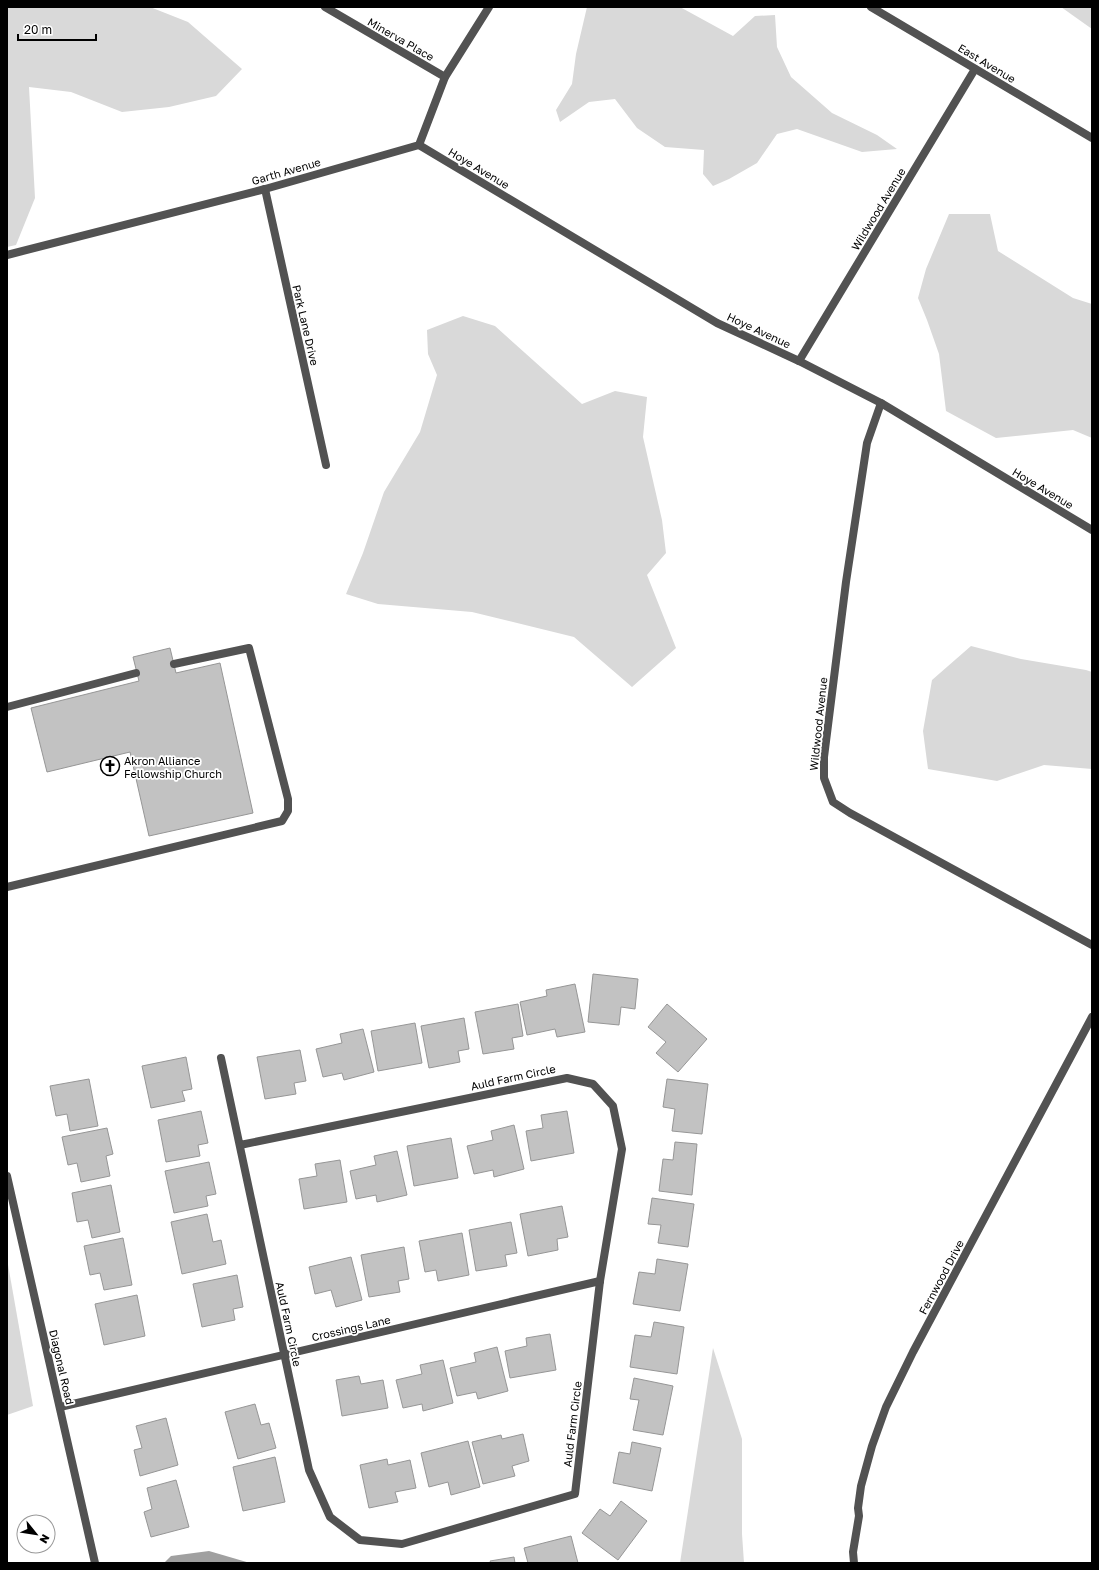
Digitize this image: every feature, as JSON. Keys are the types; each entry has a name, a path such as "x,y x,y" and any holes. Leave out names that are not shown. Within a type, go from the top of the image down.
{"street":[{"name":"Minerva Place","path":"325,7 445,77"},
{"path":"418,145 445,77 489,7"},
{"name":"East Avenue","path":"871,7 1092,138"},
{"name":"Wildwood Avenue","path":"799,361 975,68"},
{"name":"Hoye Avenue","path":"418,145 717,323 799,361 881,403 1092,530"},
{"name":"Garth Avenue","path":"7,254 265,189 418,145"},
{"name":"Park Lane Drive","path":"265,189 326,465"},
{"name":"Wildwood Avenue","path":"881,403 867,442 846,582 824,757 824,778 833,802 850,813 1092,945"},
{"path":"7,887 282,821 288,811 288,799 249,648 174,664"},
{"path":"7,707 136,673"},
{"name":"Fernwood Drive","path":"854,1563 853,1552 859,1516 858,1508 861,1486 872,1446 886,1406 1092,1017"},
{"name":"Auld Farm Circle","path":"221,1058 308,1470 330,1517 360,1540 402,1544 575,1494 600,1281 622,1149 613,1106 593,1084 567,1078 240,1145"},
{"name":"Diagonal Road","path":"7,1176 95,1563"},
{"name":"Crossings Lane","path":"60,1407 600,1281"}],"shaded area":[{"path":"7,7 150,7 188,22 242,69 216,96 169,107 122,112 71,92 29,87 35,198 16,245 7,247"},
{"path":"587,7 680,7 733,36 755,16 775,15 777,47 791,77 832,113 877,135 897,149 862,152 797,129 777,134 757,163 729,179 713,186 703,174 704,150 665,147 637,128 615,99 589,102 560,122 556,110 572,84 576,54"},
{"path":"1061,7 1092,7 1092,29"},
{"path":"949,214 990,214 998,251 1073,298 1092,304 1092,438 1073,430 996,438 946,411 939,354 918,298 926,269"},
{"path":"463,316 495,326 582,404 615,391 647,397 643,437 662,520 666,553 647,575 676,648 632,687 574,637 472,612 378,604 346,594 363,553 384,492 420,432 437,375 428,354 427,330"},
{"path":"971,646 1021,659 1092,672 1092,769 1044,765 997,781 928,769 923,731 932,680"},
{"path":"7,1259 33,1406 7,1415"},
{"path":"713,1348 742,1439 742,1534 744,1563 680,1563"},
{"path":"209,1551 250,1563 164,1563 171,1556"}],"building":[{"path":"170,648 176,673 220,663 253,813 149,836 130,752 47,772 31,708 139,681 133,657"},
{"path":"593,974 638,979 635,1009 621,1007 619,1025 588,1022"},
{"path":"575,984 585,1032 557,1037 555,1029 527,1035 520,1002 547,996 546,990"},
{"path":"518,1004 523,1036 512,1038 514,1049 483,1054 475,1012"},
{"path":"667,1004 707,1039 678,1072 656,1053 666,1042 648,1027"},
{"path":"464,1018 469,1049 458,1051 460,1062 429,1068 421,1026"},
{"path":"415,1023 422,1063 378,1071 371,1031"},
{"path":"363,1029 374,1072 344,1080 342,1073 323,1077 316,1049 342,1043 340,1034"},
{"path":"300,1050 306,1081 294,1083 296,1094 265,1099 257,1057"},
{"path":"186,1057 192,1089 182,1091 185,1101 151,1108 142,1066"},
{"path":"89,1079 98,1126 70,1131 67,1114 56,1116 50,1086"},
{"path":"667,1079 708,1084 702,1134 672,1131 675,1109 663,1107"},
{"path":"201,1111 208,1143 198,1145 200,1156 166,1162 158,1120"},
{"path":"567,1111 574,1153 531,1161 526,1131 543,1128 541,1115"},
{"path":"514,1125 524,1169 494,1177 493,1170 474,1174 467,1146 493,1140 491,1131"},
{"path":"107,1128 113,1154 106,1156 110,1176 81,1182 77,1163 68,1165 62,1137"},
{"path":"451,1138 458,1178 414,1186 407,1146"},
{"path":"675,1142 697,1144 692,1195 659,1191 663,1159 673,1160"},
{"path":"397,1151 407,1195 377,1202 376,1195 356,1199 350,1171 376,1165 374,1156"},
{"path":"340,1160 347,1202 304,1209 299,1179 317,1176 315,1164"},
{"path":"209,1162 216,1194 206,1196 208,1206 174,1213 165,1171"},
{"path":"111,1185 120,1232 92,1238 88,1220 77,1222 72,1193"},
{"path":"652,1198 694,1204 688,1247 658,1243 661,1225 648,1224"},
{"path":"562,1206 568,1237 557,1239 558,1250 528,1256 520,1214"},
{"path":"207,1214 213,1242 221,1240 226,1264 182,1274 171,1222"},
{"path":"511,1222 517,1253 505,1255 507,1266 476,1271 469,1230"},
{"path":"462,1233 469,1275 438,1281 436,1270 425,1272 419,1241"},
{"path":"123,1238 132,1285 104,1290 100,1273 90,1275 84,1246"},
{"path":"404,1247 409,1279 398,1281 400,1292 369,1297 361,1255"},
{"path":"351,1257 362,1300 336,1307 331,1290 315,1294 309,1267"},
{"path":"657,1259 688,1264 680,1311 633,1304 639,1272 655,1274"},
{"path":"237,1275 243,1307 233,1309 235,1320 202,1327 193,1284"},
{"path":"137,1295 145,1336 104,1345 95,1304"},
{"path":"654,1322 684,1327 677,1374 630,1367 635,1335 651,1337"},
{"path":"550,1334 556,1370 510,1378 505,1351 527,1346 526,1338"},
{"path":"497,1347 508,1391 478,1399 476,1392 457,1396 450,1368 476,1362 474,1353"},
{"path":"443,1360 453,1403 423,1411 422,1404 403,1408 396,1380 422,1374 420,1365"},
{"path":"359,1376 361,1384 383,1380 388,1408 342,1416 336,1380"},
{"path":"634,1378 673,1386 663,1435 633,1430 639,1400 630,1399"},
{"path":"255,1404 261,1425 269,1423 276,1448 238,1459 225,1412"},
{"path":"166,1418 178,1465 140,1476 134,1450 142,1448 136,1426"},
{"path":"523,1434 529,1461 512,1466 515,1476 483,1484 472,1442 501,1435 502,1439"},
{"path":"468,1441 480,1487 451,1495 448,1482 429,1487 421,1453"},
{"path":"632,1442 661,1448 652,1491 613,1483 619,1452 630,1454"},
{"path":"275,1457 285,1502 243,1511 233,1467"},
{"path":"387,1459 388,1465 410,1460 416,1488 395,1492 398,1502 369,1508 360,1465"},
{"path":"176,1480 189,1527 151,1537 144,1512 152,1509 147,1488"},
{"path":"621,1501 647,1521 618,1560 582,1533 600,1509 610,1516"},
{"path":"571,1536 578,1563 528,1563 524,1548"},
{"path":"514,1557 515,1563 491,1563 490,1561"}],"place":[{"name":"Akron Alliance Fellowship Church","path":"110,766"}]}
